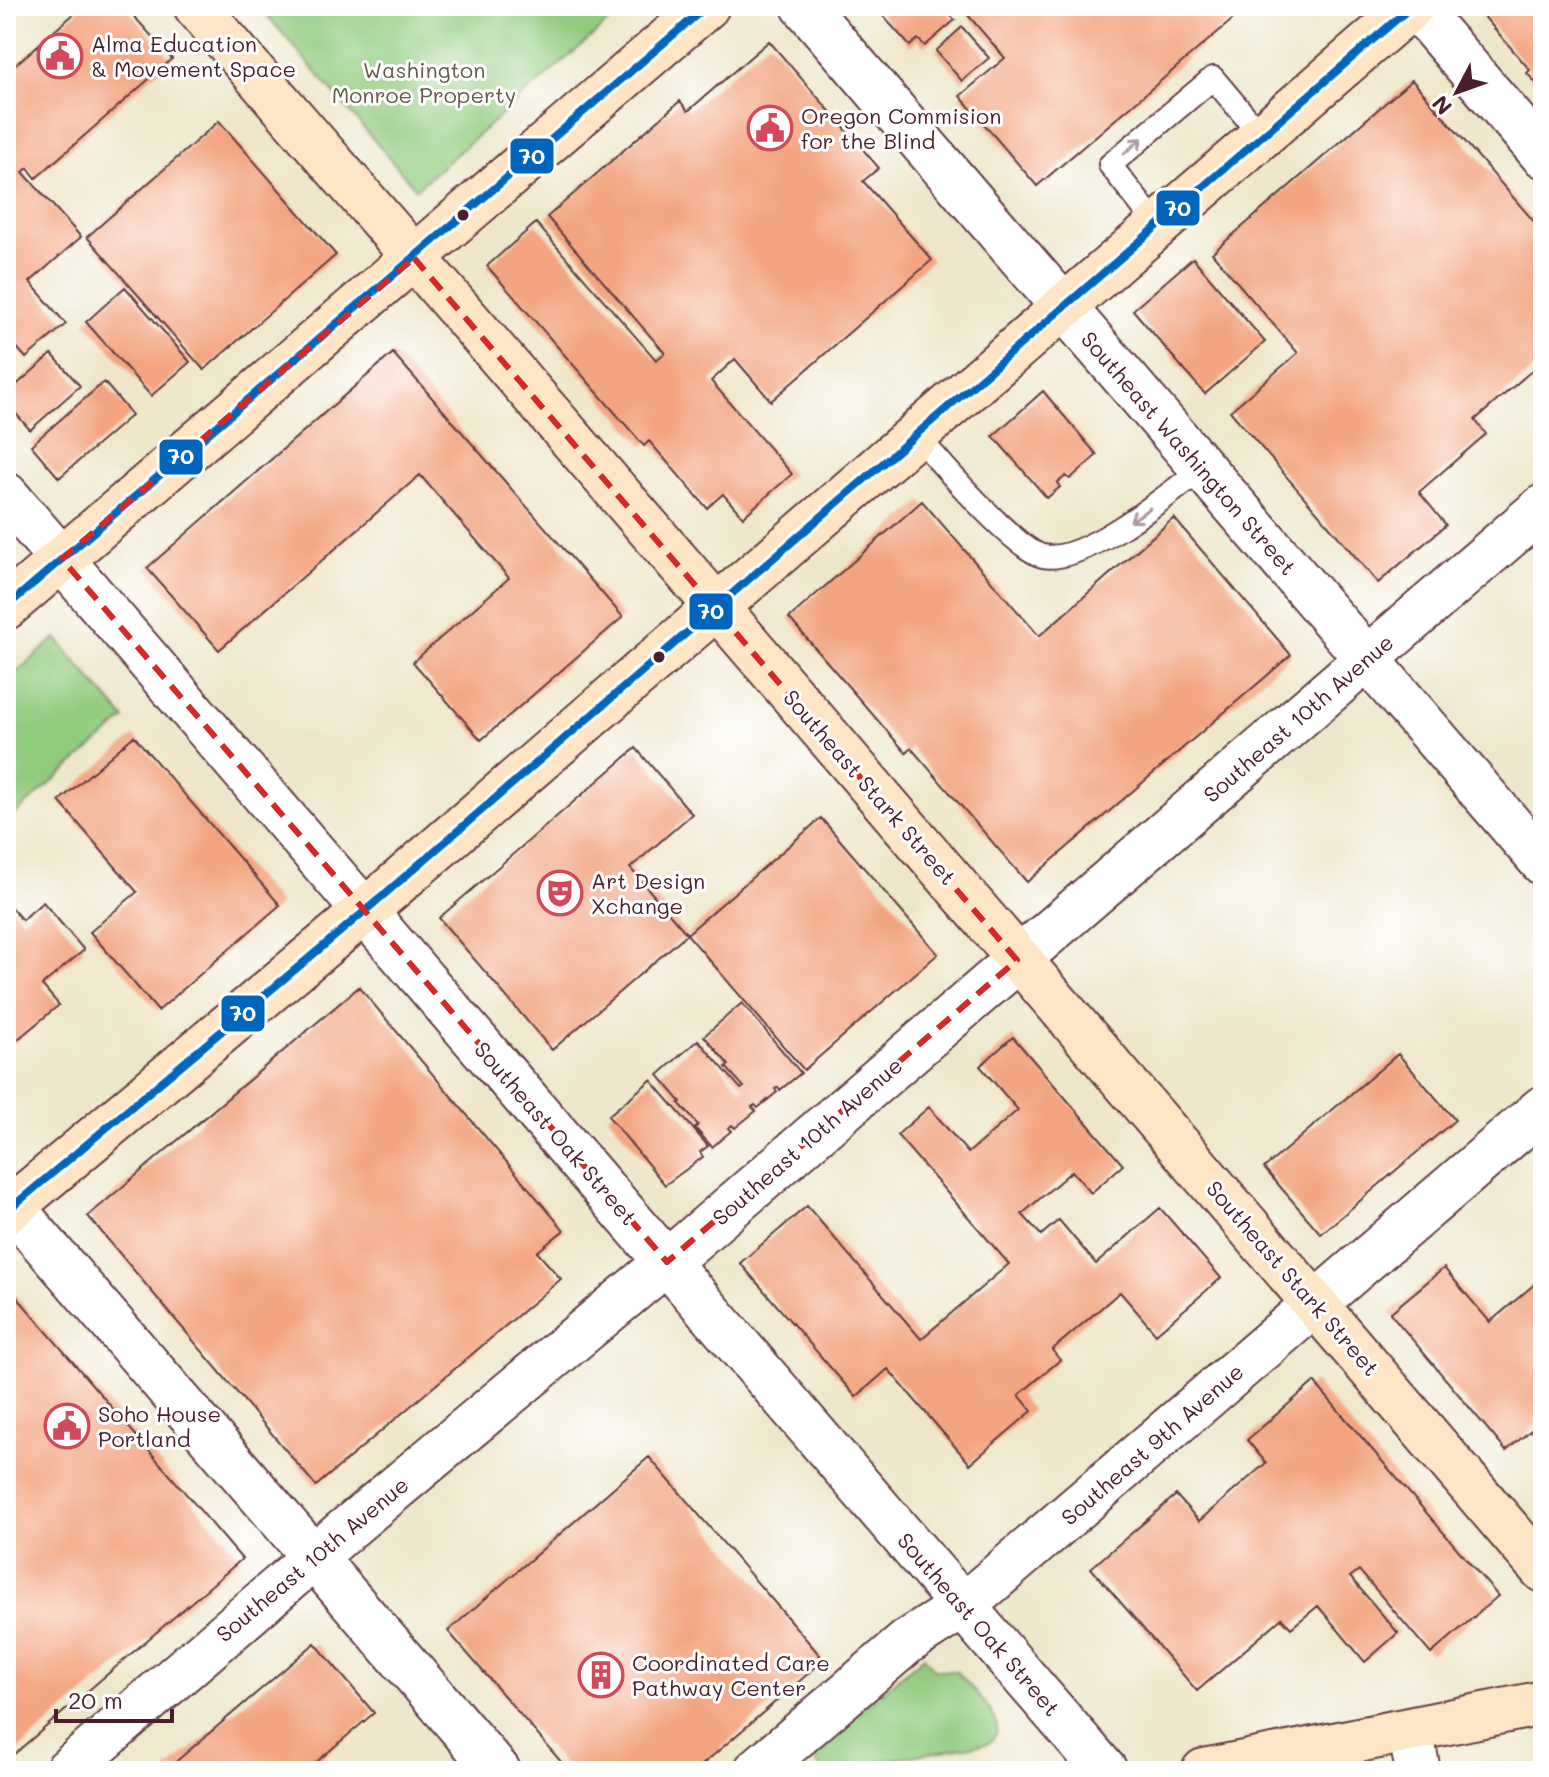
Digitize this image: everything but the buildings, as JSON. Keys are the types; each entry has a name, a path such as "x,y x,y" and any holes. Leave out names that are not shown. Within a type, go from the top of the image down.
{"main road":[{"name":"Southeast Stark Street","path":"196,6 716,606 1543,1570"},
{"path":"6,607 707,6"},
{"path":"8,1206 365,911 1063,305 1413,6"},
{"path":"1204,1771 1414,1750 1543,1703"}],"street":[{"name":"Southeast Washington Street","path":"804,6 1543,863"},
{"path":"1413,6 1543,155"},
{"name":"Southeast Oak Street","path":"6,495 1105,1771"},
{"name":"Southeast 10th Avenue","path":"67,1771 314,1557 667,1262 1543,507"},
{"name":"Southeast 9th Avenue","path":"756,1771 907,1642 963,1606 1543,1108"},
{"path":"8,1206 498,1771"}],"lane":[{"path":"1157,225 1110,165 1213,78 1261,135"},
{"path":"915,433 1016,540 1044,557 1058,556 1102,540 1203,468"}],"highlighted area":[{"path":"414,258 1017,960 667,1262 62,559"}],"green space":[{"name":"Washington Monroe Property","path":"259,6 627,6 416,189"},
{"path":"56,638 125,719 13,816 6,808 6,681"},
{"path":"924,1656 934,1669 957,1672 992,1713 997,1731 989,1743 823,1771 816,1762 815,1751"}],"transit line":[{"name":"70","path":"6,607 707,6"},
{"name":"70","path":"6,1212 365,911 1412,6"}],"place":[{"name":"Alma Education & Movement Space","path":"60,56"},
{"name":"Oregon Commision for the Blind","path":"770,128"},
{"name":"Art Design Xchange","path":"560,893"},
{"name":"Soho House Portland","path":"67,1426"},
{"name":"Coordinated Care Pathway Center","path":"601,1675"}]}
